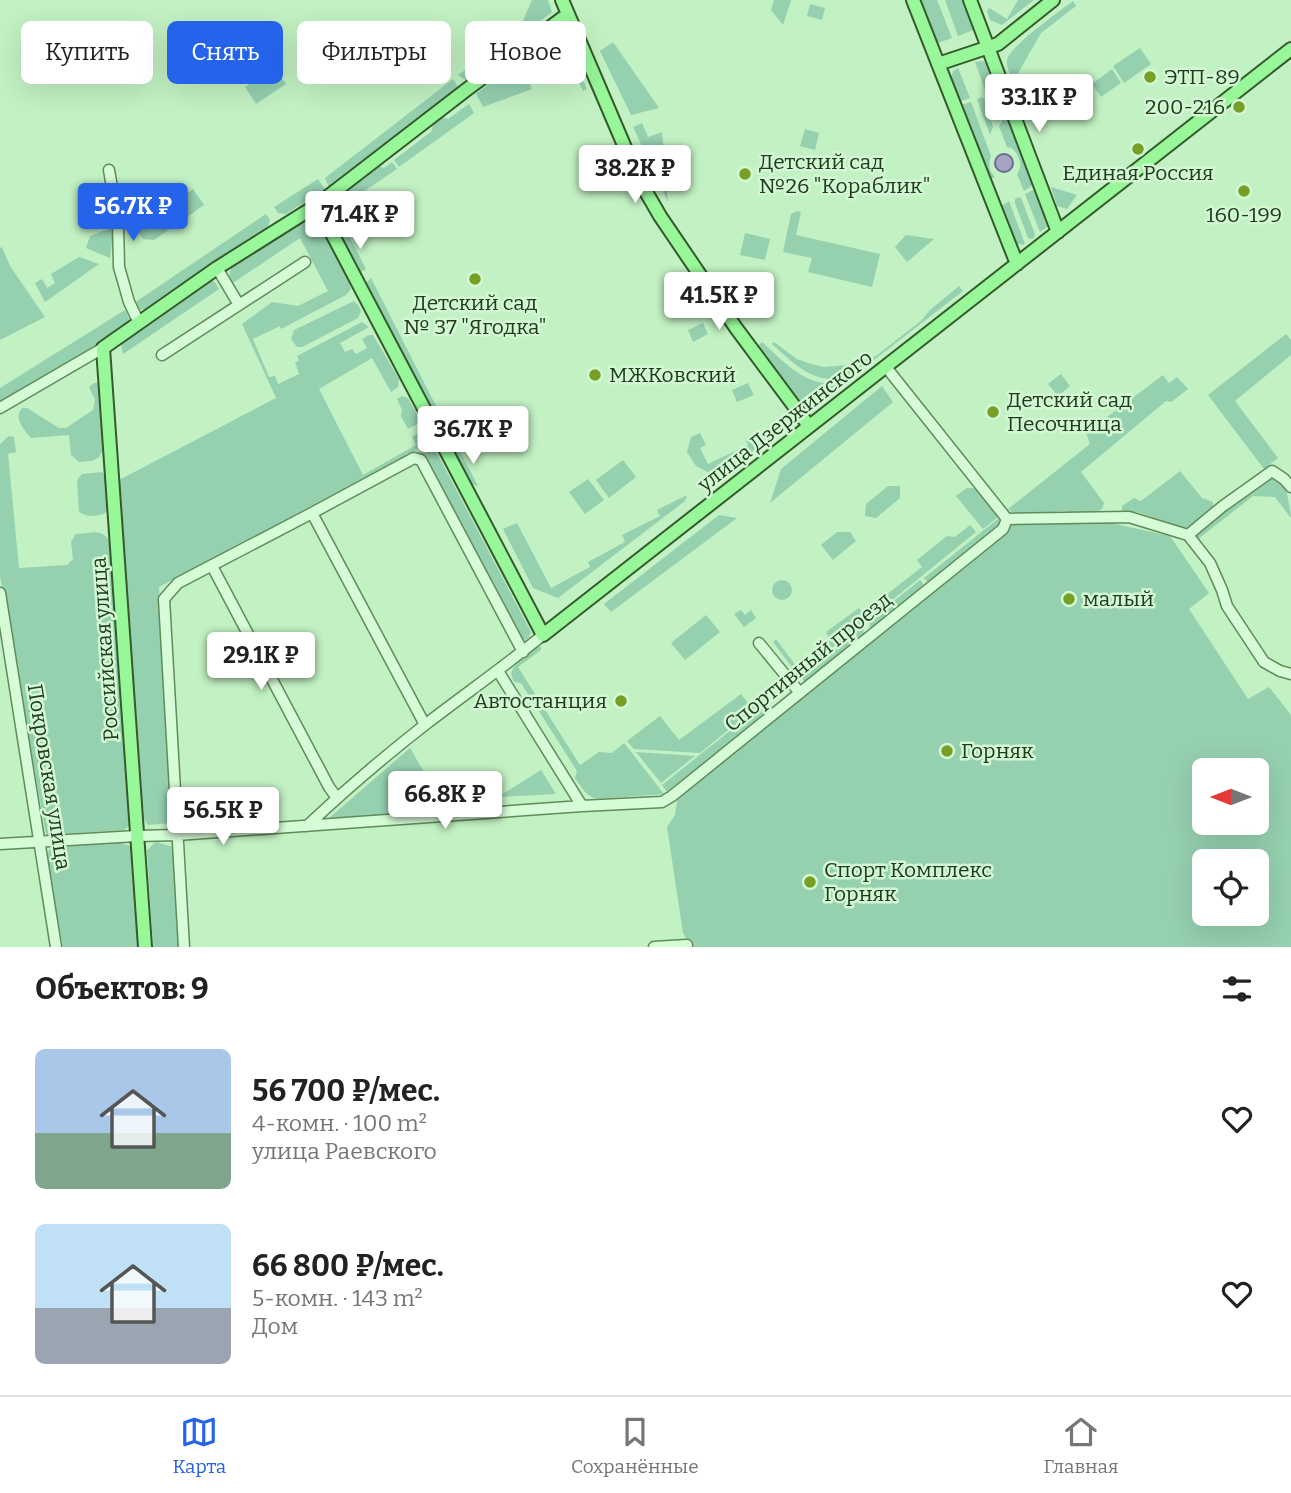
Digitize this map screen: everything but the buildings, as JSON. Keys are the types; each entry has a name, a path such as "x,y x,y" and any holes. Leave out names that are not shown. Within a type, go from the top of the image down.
{"main road":[{"path":"562,0 638,178 660,216 741,334 809,426"},
{"path":"914,0 1017,264"},
{"path":"970,0 1058,232"},
{"path":"938,64 998,44 1053,0"},
{"path":"103,348 217,268 317,205 568,14"},
{"name":"улица Дзержинского","path":"542,635 1291,48"},
{"path":"317,205 542,635"},
{"name":"Российская улица","path":"103,348 145,947"}],"street":[{"path":"109,170 118,222 119,267 129,302 139,323"},
{"path":"162,355 305,262"},
{"path":"217,268 239,305"},
{"path":"0,408 103,348"},
{"path":"886,367 1007,519 1129,517 1188,535 1210,564 1227,606 1264,662 1291,674"},
{"path":"184,947 164,598 178,583 414,458 421,460 523,652"},
{"path":"1188,535 1272,471 1291,487"},
{"path":"312,513 425,724"},
{"name":"Спортивный проезд","path":"0,844 177,835 662,802 1003,529 1007,519"},
{"path":"212,566 329,787 337,797"},
{"name":"Покровская улица","path":"0,593 55,947"},
{"name":"улица Дзержинского","path":"306,826 425,724 542,635"},
{"path":"759,643 800,693"},
{"path":"498,671 582,806"},
{"path":"654,947 687,945"}],"green space":[{"path":"532,0 548,0 552,12 540,21 523,21"},
{"path":"774,0 791,0 783,25 771,10"},
{"path":"918,0 937,0 952,38 935,44"},
{"path":"945,0 965,0 976,29 958,36"},
{"path":"1018,0 1034,0 1002,25 990,20 987,11 989,8 1007,19"},
{"path":"1073,1 1076,6 1041,33 1013,82 1007,66 1009,55 1035,30"},
{"path":"810,4 825,8 822,20 807,16"},
{"path":"613,42 659,108 631,115 600,51"},
{"path":"1140,48 1151,64 1124,83 1113,66"},
{"path":"983,61 991,69 998,88 986,93 975,62"},
{"path":"958,68 970,98 959,102 951,78 953,71"},
{"path":"1112,69 1121,83 1101,97 1092,84"},
{"path":"465,70 465,80 458,75"},
{"path":"453,79 457,85 457,90 329,187 325,178 447,84 451,84"},
{"path":"283,80 286,84 256,104 245,87 250,84 283,84"},
{"path":"489,84 530,84 532,89 483,107 476,94"},
{"path":"983,97 993,127 990,135 977,99"},
{"path":"971,102 991,156 990,167 995,177 989,180 961,105"},
{"path":"469,104 474,113 399,167 394,160 432,131 433,125 442,117 448,119"},
{"path":"1007,113 1033,185 1024,191 1017,174 1020,160 1012,148 1007,147 999,126"},
{"path":"642,123 648,137 662,132 668,202 633,127"},
{"path":"805,129 819,133 815,150 800,146"},
{"path":"392,162 397,169 339,208 334,201 378,166 384,168"},
{"path":"318,179 325,189 286,214 278,213 274,207"},
{"path":"1051,187 1077,195 1067,209 1057,206"},
{"path":"193,189 204,205 184,219 180,215 170,221 173,227 154,240 143,239 136,228 162,210 166,214 180,204 178,199"},
{"path":"1035,189 1048,224 1040,232 1025,194"},
{"path":"1019,197 1035,234 1031,239 1028,238 1015,203 1015,199"},
{"path":"1009,201 1025,244 1023,245 1014,240 1001,206"},
{"path":"801,212 796,235 880,254 872,287 808,272 812,258 783,252 791,214"},
{"path":"337,213 366,269 359,273 330,217"},
{"path":"266,214 270,220 268,227 147,309 139,309 134,303"},
{"path":"306,217 317,222 351,289 346,295 281,329 280,326 253,339 269,377 275,376 278,384 299,374 295,362 299,361 297,356 362,322 369,327 340,343 345,352 352,349 356,354 367,348 362,339 373,335 399,379 398,387 391,392 372,358 319,389 363,475 416,445 412,437 420,432 427,434 531,632 522,642 418,449 159,587 172,823 148,825 144,819 119,480 276,398 242,324 272,302 298,306 328,291 300,238 233,283 230,273 232,267"},
{"path":"114,227 110,258 86,248 90,236"},
{"path":"745,233 770,239 765,260 740,255"},
{"path":"906,235 934,239 907,262 895,247"},
{"path":"2,247 10,266 45,317 0,340 0,248"},
{"path":"79,257 99,264 45,302 35,283 42,279 47,288 55,283 51,274"},
{"path":"371,278 436,406 428,403 367,286"},
{"path":"210,280 215,282 219,289 123,354 121,344"},
{"path":"959,286 963,291 852,377 833,379 813,375 772,344 774,342 797,359 811,364 824,367 848,365 876,356 922,320"},
{"path":"354,301 361,311 358,318 302,347 297,347 291,339 294,330"},
{"path":"125,310 129,318 126,325 8,401 0,400 0,388"},
{"path":"703,323 708,334 693,342 688,330"},
{"path":"1286,334 1291,340 1291,355 1235,401 1278,458 1264,469 1208,395"},
{"path":"762,342 806,378 824,383 847,383 808,411 758,346"},
{"path":"1061,374 1070,386 1058,396 1048,384"},
{"path":"1163,375 1169,383 1177,377 1188,389 1171,402 1166,401 1081,472 1104,503 1102,509 1094,514 1061,511 1017,516 1008,509 1090,444 1086,433"},
{"path":"94,383 100,386 105,448 98,458 79,462 71,455 69,435 31,438 23,428 19,420 22,408 27,408 59,428 66,428 93,410 95,400 89,387"},
{"path":"748,383 754,395 737,402 732,390"},
{"path":"882,386 893,402 770,503 781,469"},
{"path":"402,396 408,398 420,420 408,429 397,399"},
{"path":"777,427 778,434 717,477 696,466 687,452 691,437 700,433 706,445 700,448 708,464 748,445 746,441"},
{"path":"9,436 14,437 16,452 8,454 19,568 67,565 73,559 71,542 76,534 102,534 112,546 131,824 124,830 46,835 0,576 0,444"},
{"path":"457,445 478,486 470,484 454,454 453,449"},
{"path":"623,460 636,477 609,498 596,480"},
{"path":"1180,471 1202,498 1213,502 1211,510 1192,525 1184,528 1137,512 1122,511 1122,506 1134,498 1141,501"},
{"path":"102,472 107,477 109,510 91,516 79,512 77,480 82,474"},
{"path":"1268,477 1275,478 1287,490 1291,518 1275,497 1253,496 1197,540 1193,535"},
{"path":"588,479 604,500 585,514 569,492"},
{"path":"888,486 900,486 900,498 876,518 865,516 866,504"},
{"path":"967,488 975,488 998,517 983,529 956,496"},
{"path":"687,495 685,501 558,598 533,588 503,529 517,523 551,588 590,567 588,562 625,542 622,535 660,516 657,510"},
{"path":"719,515 737,518 611,612 604,604"},
{"path":"999,518 998,527 929,584 924,578"},
{"name":"Горняк","path":"1011,522 1106,522 1170,536 1209,593 1189,609 1248,699 1269,687 1291,715 1291,947 692,947 683,933 667,827 675,815 678,796 928,594 1009,532"},
{"path":"970,525 976,532 891,601 886,595 922,567 917,560 947,536 955,537"},
{"path":"837,532 850,532 856,541 833,560 821,545"},
{"path":"782,580 789,583 792,590 789,597 782,600 775,597 772,590 775,583"},
{"path":"920,580 925,586 870,631 869,621"},
{"path":"881,596 887,604 798,675 773,642 776,639 796,666 830,639 826,632 859,608 862,612"},
{"path":"741,610 745,615 751,610 756,618 744,627 734,614"},
{"path":"706,615 720,632 685,660 671,643"},
{"path":"863,626 864,635 805,683 801,676"},
{"path":"541,647 541,650 518,667 580,765 599,752 612,753 624,743 664,794 599,799 585,792 575,778 577,771 521,683 514,682 512,677 515,666"},
{"path":"741,694 751,707 762,698 764,701 700,753 634,749 627,741 660,716 679,740"},
{"path":"765,703 767,709 764,716 667,792 662,785"},
{"path":"410,748 435,791 432,814 328,819"},
{"path":"636,752 695,756 661,783"},
{"path":"541,770 556,794 498,797"},
{"path":"156,842 173,847 179,947 153,947 147,850"},
{"path":"121,843 130,846 135,855 140,947 63,947 46,860 49,850 56,846"}],"water":[{"path":"1004,154 1010,157 1013,163 1010,169 1004,172 998,169 995,163 998,157"}],"place":[{"name":"ЭТП-89","path":"1150,77"},
{"name":"200-216","path":"1239,107"},
{"name":"Единая Россия","path":"1138,149"},
{"name":"Детский сад №26 \"Кораблик\"","path":"745,174"},
{"name":"160-199","path":"1244,191"},
{"name":"Детский сад № 37 \"Ягодка\"","path":"475,279"},
{"name":"МЖКовский","path":"595,375"},
{"name":"Детский сад Песочница","path":"993,412"},
{"name":"малый","path":"1069,599"},
{"name":"Автостанция","path":"621,701"},
{"name":"Горняк","path":"947,751"},
{"name":"Спорт Комплекс Горняк","path":"810,882"}]}
